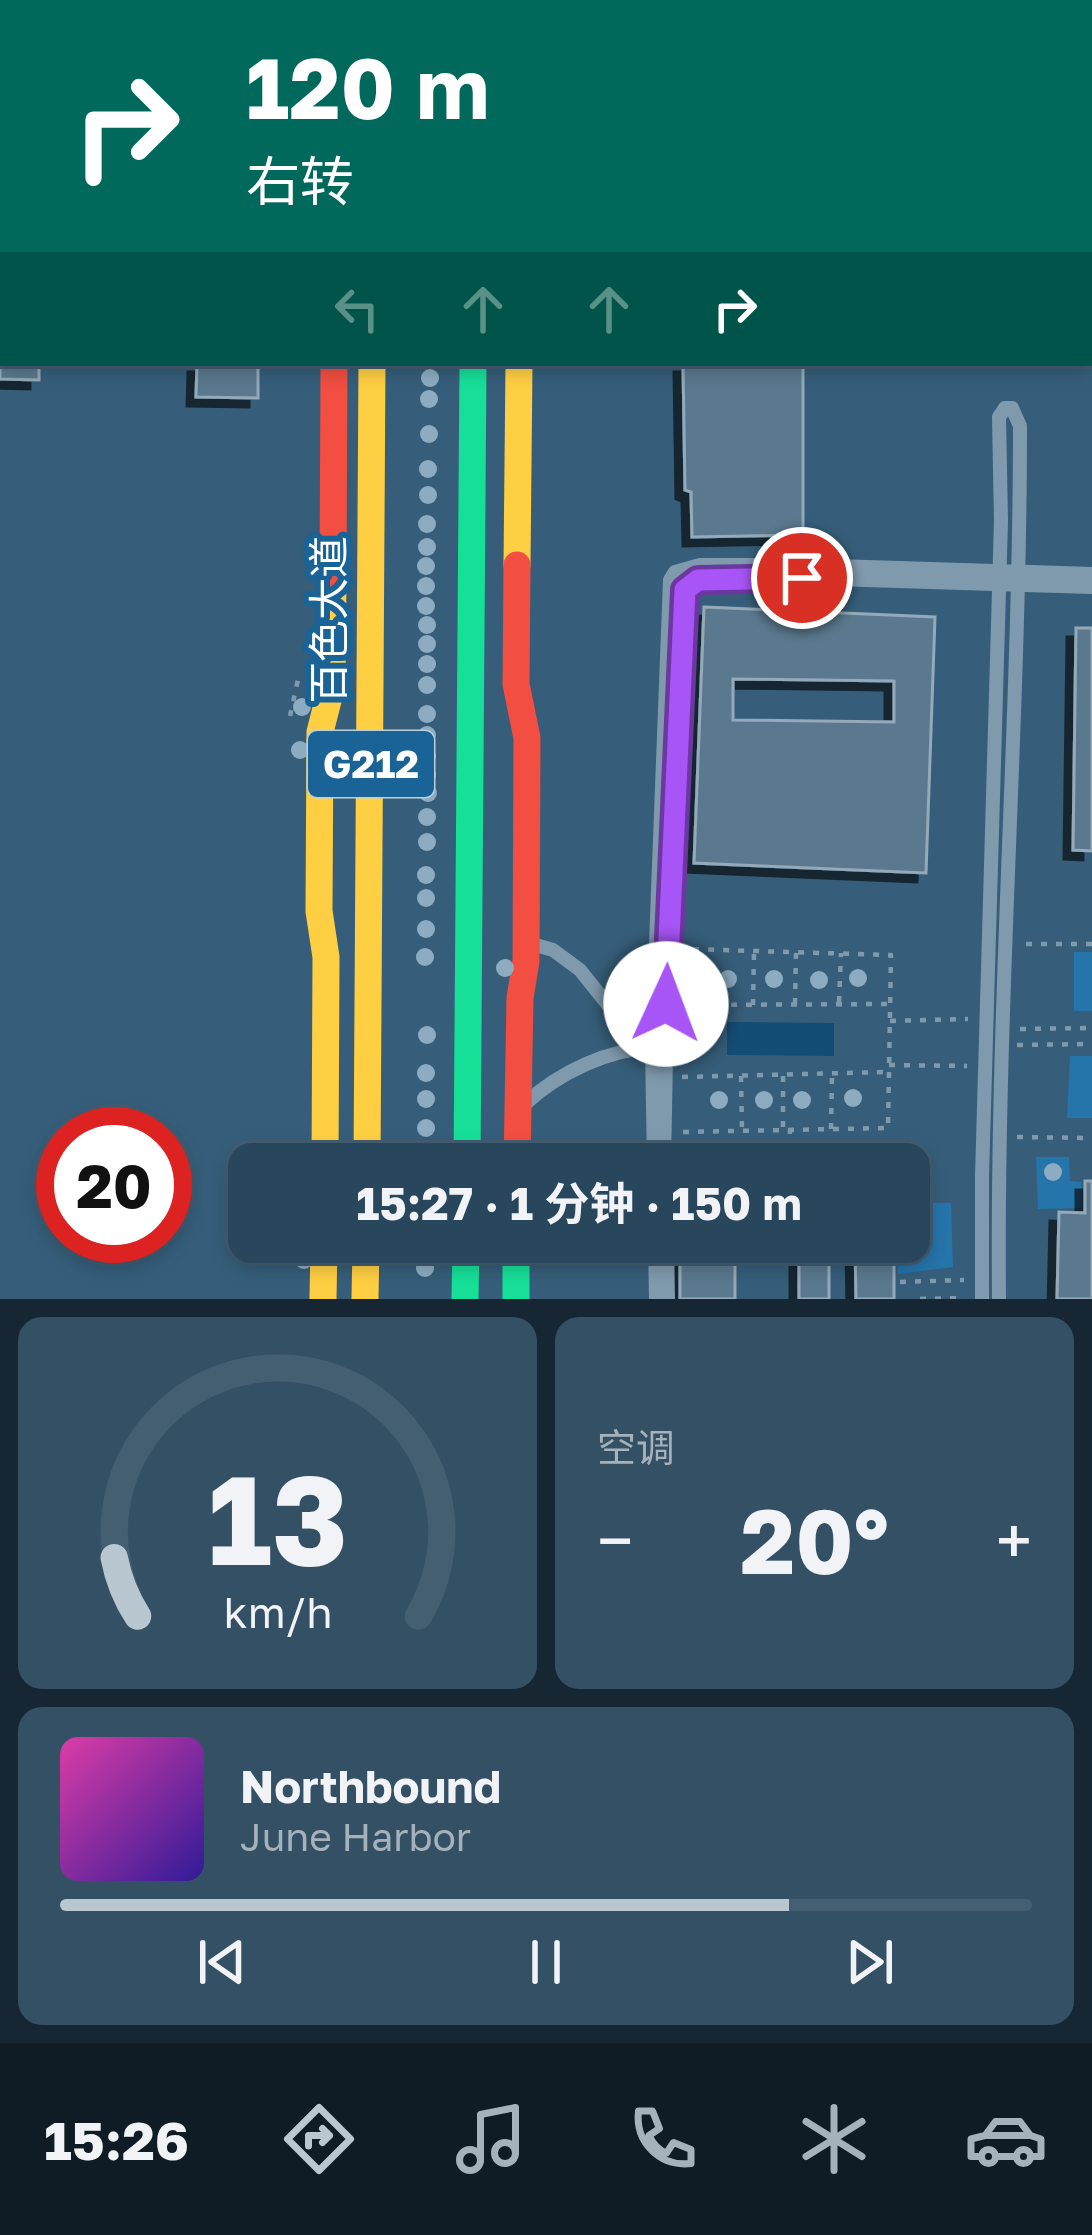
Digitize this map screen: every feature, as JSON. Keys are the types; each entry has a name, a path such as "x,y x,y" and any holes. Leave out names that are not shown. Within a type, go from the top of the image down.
{"main road":[{"path":"325,1143 320,732 332,685 334,366"},
{"name":"百色大道","path":"367,1143 372,366"},
{"name":"G212","path":"467,1143 472,366"},
{"path":"517,1143 526,942 527,738 516,684 519,366"},
{"path":"334,434 371,418"},
{"path":"486,1143 517,1112"},
{"path":"322,1299 323,1263"},
{"path":"365,1299 366,1263"},
{"path":"465,1299 466,1263"},
{"path":"516,1263 516,1299"}],"lane":[{"path":"982,1299 999,417 1005,408 1012,408 1020,426 1019,577 1000,1037 999,1299"},
{"path":"655,1143 670,580 675,572 686,567 741,565 998,569 1019,577 1092,587"},
{"path":"659,1024 666,1004 682,600 690,584 802,578 999,586 1019,577 1092,574"},
{"path":"526,942 553,950 580,970 626,1019 659,1024"},
{"path":"517,1112 539,1091 603,1056 628,1048 658,1047"},
{"path":"658,1047 665,1076 663,1143"},
{"path":"655,1263 656,1299"},
{"path":"667,1263 668,1299"}],"path":[{"path":"1005,943 1092,944"},
{"path":"663,1130 888,1128 891,955 668,947"},
{"path":"753,1005 754,951"},
{"path":"795,1004 796,952"},
{"path":"839,1004 841,953"},
{"path":"666,1004 890,1004"},
{"path":"890,1021 986,1018"},
{"path":"1000,1037 1092,1028"},
{"path":"1000,1037 1092,1044"},
{"path":"665,1076 985,1066"},
{"path":"831,1129 832,1073"},
{"path":"782,1075 787,1143"},
{"path":"741,1076 742,1130"},
{"path":"999,1137 1092,1138"},
{"path":"900,1282 982,1280"},
{"path":"920,1299 982,1299"}],"shaded area":[{"path":"1074,952 1092,952 1092,1011 1074,1011"},
{"path":"727,1022 834,1023 834,1056 727,1055"},
{"path":"1070,1056 1092,1056 1092,1118 1067,1118"},
{"path":"1036,1157 1069,1157 1070,1181 1081,1182 1082,1208 1038,1209"},
{"path":"930,1203 951,1203 953,1267 898,1274 898,1263 930,1263"}],"building":[{"path":"0,366 39,366 39,380 0,379"},
{"path":"197,366 258,366 258,398 196,397"},
{"path":"683,366 803,366 803,535 692,537 691,492 685,490"},
{"path":"704,607 935,617 926,873 694,863","holes":["733,679 894,681 894,722 733,720"]},
{"path":"1076,628 1092,628 1092,851 1073,850"},
{"path":"1085,1181 1092,1181 1092,1299 1057,1299 1059,1212 1085,1213"},
{"path":"680,1263 735,1263 735,1299 680,1299"},
{"path":"799,1263 829,1263 829,1299 799,1299"},
{"path":"855,1263 894,1263 894,1299 856,1299"}],"traffic: fast":[{"path":"467,1143 473,366"},
{"path":"465,1299 466,1263"},
{"path":"516,1263 516,1299"}],"traffic: slow":[{"path":"367,1143 372,366"},
{"path":"517,565 519,366"},
{"path":"325,1143 320,732 332,685 333,579"},
{"path":"323,1299 324,1263"},
{"path":"365,1299 366,1263"}],"traffic: jam":[{"path":"333,579 334,366"},
{"path":"517,565 516,684 527,738 526,961 520,998 517,1143"}],"route":[{"path":"666,1004 685,590 698,580 802,578"}]}
